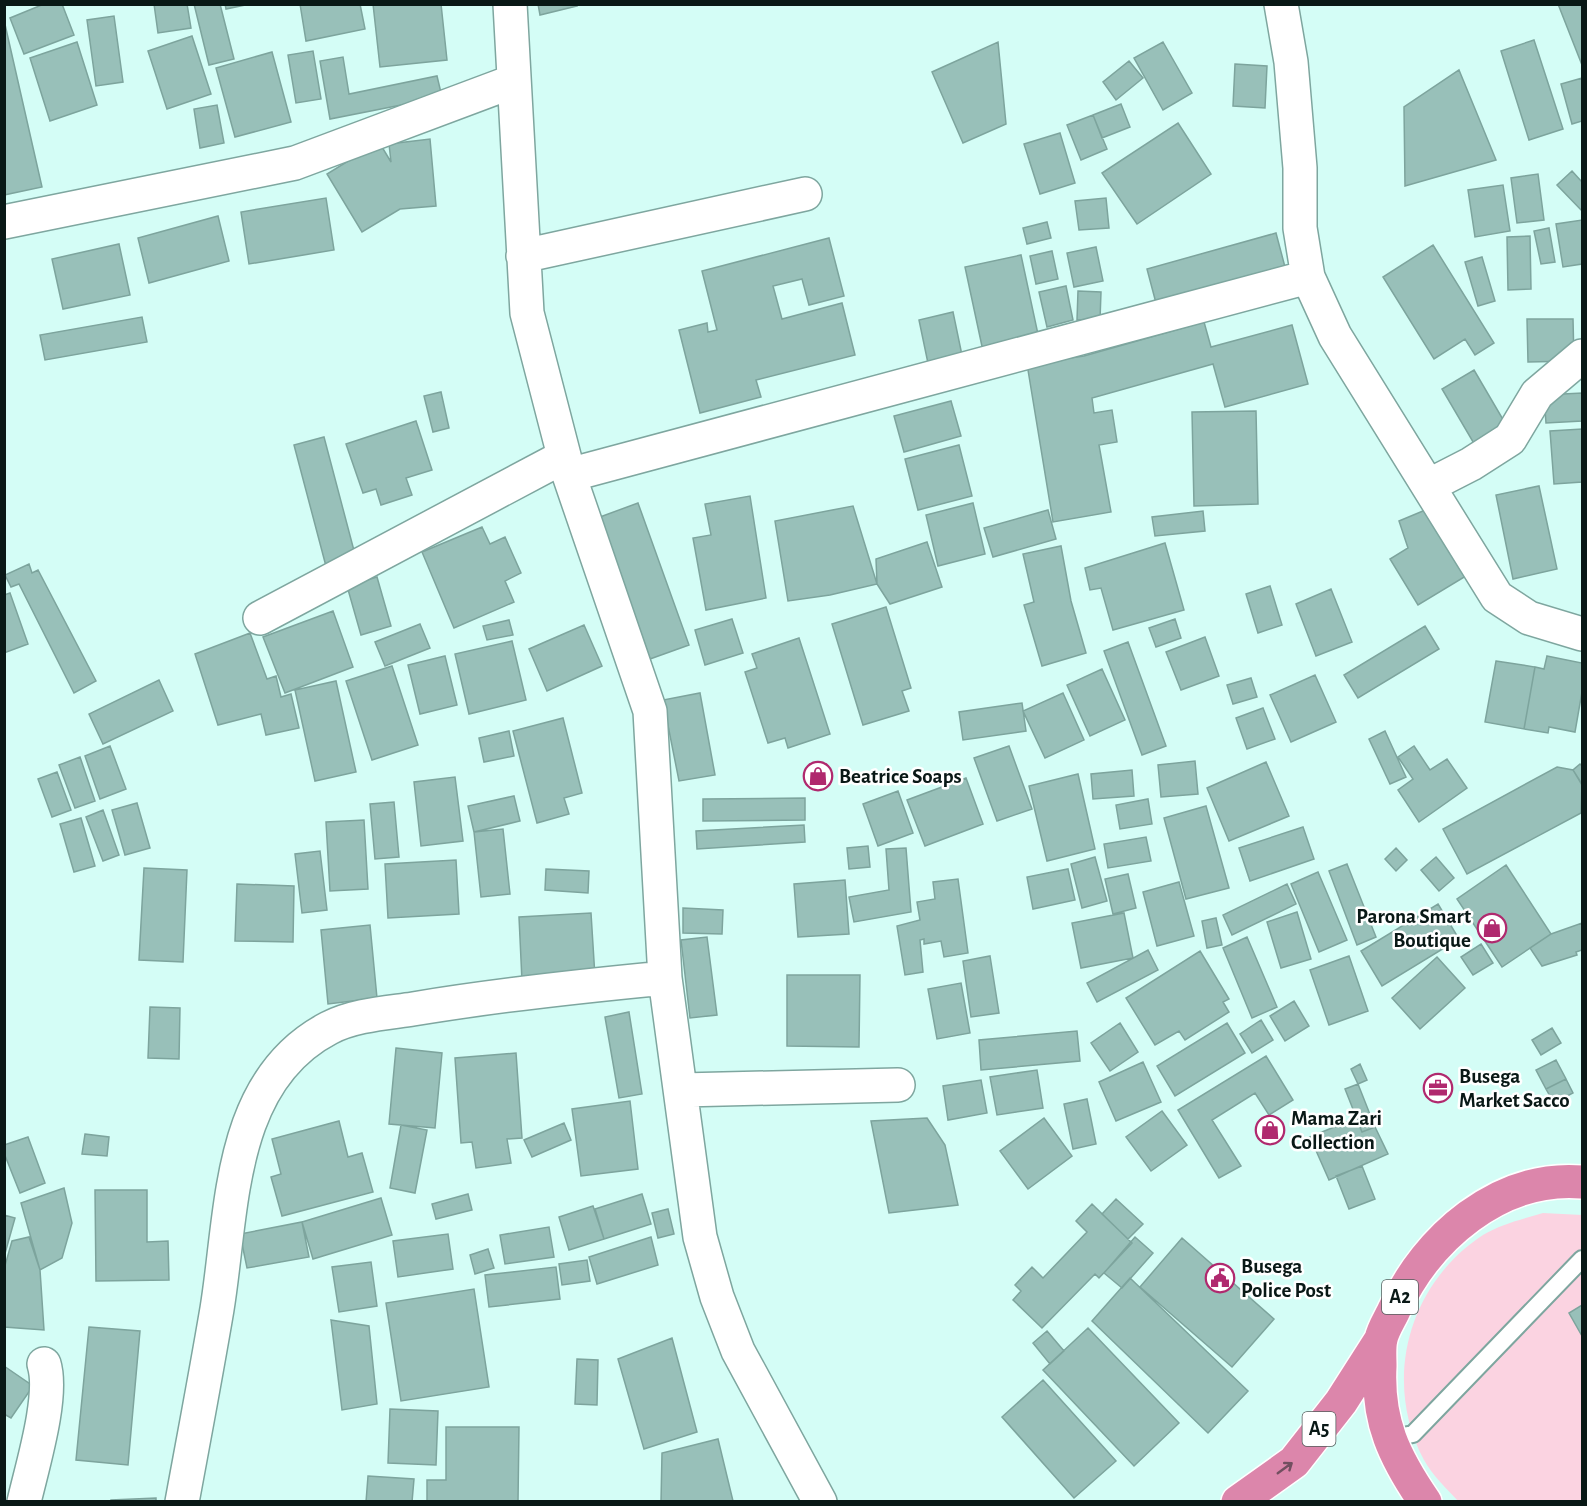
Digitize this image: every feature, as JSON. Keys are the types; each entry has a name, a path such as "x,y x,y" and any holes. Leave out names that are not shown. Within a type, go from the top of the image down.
{"highway":[{"name":"A2","path":"1425,1502 1388,1439 1379,1388 1381,1339 1407,1281 1428,1252 1475,1212 1503,1196 1536,1186 1582,1182"},
{"name":"A5","path":"1238,1502 1294,1462 1341,1402 1381,1339"}],"street":[{"path":"510,4 527,313 566,466 650,711 665,978 682,1090 693,1197 700,1237 717,1297 738,1351 820,1502"},
{"path":"1281,4 1291,62 1300,168 1300,228 1308,277 1335,336 1430,485 1497,597 1529,618 1582,634"},
{"path":"4,222 295,163 514,81"},
{"path":"523,256 805,194"},
{"path":"260,618 566,466 1308,277"},
{"path":"1430,485 1471,464 1510,439 1537,394 1582,356"},
{"path":"182,1502 217,1307 235,1169 249,1122 279,1066 330,1027 353,1019 467,1000 665,978"},
{"path":"682,1090 898,1085"},
{"path":"24,1502 37,1446 47,1381 44,1364"}],"lane":[{"path":"1388,1439 1413,1434 1582,1259"}],"shaded area":[{"path":"1543,1213 1582,1215 1582,1501 1459,1502 1427,1466 1411,1430 1405,1398 1404,1367 1410,1336 1420,1307 1436,1280 1457,1255 1490,1231"}],"building":[{"path":"44,4 62,4 74,35 24,54 10,18"},
{"path":"154,4 187,4 191,28 158,33"},
{"path":"194,4 220,4 234,59 209,65"},
{"path":"225,4 250,4 226,9"},
{"path":"300,4 360,4 365,29 306,41"},
{"path":"373,4 441,4 447,60 380,67"},
{"path":"538,4 576,4 577,6 540,15"},
{"path":"1558,4 1582,4 1582,65"},
{"path":"114,16 123,82 96,86 87,20"},
{"path":"4,20 42,187 4,195"},
{"path":"192,36 211,94 167,109 148,51"},
{"path":"1534,40 1563,129 1529,140 1501,51"},
{"path":"77,42 97,105 50,121 30,58"},
{"path":"998,42 1006,124 963,143 932,72"},
{"path":"1163,42 1192,93 1163,110 1134,58"},
{"path":"313,51 321,99 296,103 288,55"},
{"path":"272,52 291,122 235,137 216,68"},
{"path":"343,57 349,94 437,76 442,97 330,119 320,61"},
{"path":"1129,61 1143,78 1116,100 1103,82"},
{"path":"1235,64 1267,66 1265,108 1233,106"},
{"path":"1459,70 1496,160 1405,186 1404,107"},
{"path":"1582,78 1582,121 1572,124 1561,84"},
{"path":"1121,104 1130,127 1102,138 1093,115"},
{"path":"217,105 224,143 200,148 194,109"},
{"path":"1093,115 1107,149 1081,160 1067,125"},
{"path":"1178,123 1211,174 1137,224 1102,173"},
{"path":"1060,133 1075,183 1040,194 1024,144"},
{"path":"430,139 436,206 400,209 362,232 327,174 379,142 391,162 389,144"},
{"path":"1572,171 1582,182 1582,211 1557,185"},
{"path":"1538,174 1544,220 1517,223 1511,178"},
{"path":"1503,185 1510,231 1475,237 1468,190"},
{"path":"326,198 334,250 249,264 241,212"},
{"path":"1106,198 1109,228 1079,230 1075,201"},
{"path":"218,216 229,261 149,283 138,238"},
{"path":"1582,220 1582,264 1563,267 1556,224"},
{"path":"1047,222 1051,238 1027,244 1023,228"},
{"path":"1549,228 1555,262 1541,264 1534,231"},
{"path":"1276,233 1285,267 1156,303 1147,269"},
{"path":"1530,236 1531,289 1508,290 1507,237"},
{"path":"829,238 844,296 809,305 802,279 773,286 782,319 842,303 855,355 756,380 761,397 700,413 679,330 707,323 708,332 717,330 702,271"},
{"path":"119,244 130,295 63,309 52,259"},
{"path":"1433,245 1494,343 1475,355 1465,339 1434,359 1383,277"},
{"path":"1096,247 1103,281 1074,287 1067,253"},
{"path":"1052,251 1058,279 1036,284 1030,256"},
{"path":"1021,255 1039,339 983,351 965,267"},
{"path":"1482,257 1495,301 1478,306 1465,262"},
{"path":"1066,286 1073,320 1047,327 1039,292"},
{"path":"1078,291 1101,292 1100,320 1077,320"},
{"path":"953,312 963,360 929,368 919,320"},
{"path":"142,317 147,342 45,360 40,335"},
{"path":"1527,319 1573,319 1574,361 1528,362"},
{"path":"1204,322 1211,347 1292,325 1308,384 1225,407 1213,364 1092,398 1094,413 1112,410 1117,442 1099,445 1111,512 1053,522 1027,364 1084,356"},
{"path":"1474,370 1508,428 1476,447 1442,389"},
{"path":"441,392 449,428 433,432 424,396"},
{"path":"1582,393 1582,421 1546,423 1544,395"},
{"path":"951,401 961,436 904,452 894,416"},
{"path":"1256,411 1258,504 1194,506 1192,412"},
{"path":"416,421 432,470 406,478 412,495 381,505 376,489 363,493 346,444"},
{"path":"1582,429 1582,482 1554,484 1550,431"},
{"path":"324,437 357,562 327,570 294,445"},
{"path":"959,445 972,496 918,510 905,459"},
{"path":"1539,486 1557,569 1513,579 1496,495"},
{"path":"750,496 766,598 706,610 693,538 711,535 705,504"},
{"path":"638,503 689,645 650,659 600,517"},
{"path":"973,503 985,554 938,566 926,515"},
{"path":"853,506 877,584 830,595 788,601 775,521"},
{"path":"1430,508 1466,576 1418,605 1390,559 1408,548 1399,521"},
{"path":"1048,510 1056,539 993,557 984,528"},
{"path":"1203,511 1205,531 1155,536 1152,517"},
{"path":"482,527 490,544 505,537 521,573 505,581 514,602 454,628 422,552"},
{"path":"927,542 942,587 890,604 877,584 876,559"},
{"path":"1165,543 1184,610 1113,630 1101,588 1090,590 1085,568"},
{"path":"1061,546 1071,601 1086,653 1042,666 1024,605 1034,602 1023,554"},
{"path":"29,564 32,573 38,570 96,681 74,693 19,584 11,587 5,575"},
{"path":"377,577 391,626 361,635 347,586"},
{"path":"1270,586 1282,625 1258,633 1246,594"},
{"path":"1331,589 1352,642 1316,656 1296,604"},
{"path":"10,593 28,644 4,653 4,595"},
{"path":"886,607 911,688 902,691 909,711 863,725 832,624"},
{"path":"333,611 353,667 285,693 263,637"},
{"path":"732,619 743,653 705,665 695,630"},
{"path":"1175,619 1181,638 1156,647 1149,628"},
{"path":"509,620 513,635 487,640 483,626"},
{"path":"420,624 430,648 385,666 375,642"},
{"path":"584,625 602,666 547,691 529,649"},
{"path":"1425,626 1439,649 1358,698 1344,675"},
{"path":"250,633 267,679 276,676 281,697 291,694 299,728 266,735 261,714 218,725 195,654"},
{"path":"1205,637 1219,676 1181,690 1166,652"},
{"path":"799,638 830,734 788,748 785,738 768,743 745,672 757,668 752,654"},
{"path":"512,641 526,700 469,714 455,654"},
{"path":"1128,642 1166,746 1142,755 1104,651"},
{"path":"445,656 457,705 420,714 408,665"},
{"path":"1547,656 1582,663 1582,692 1575,732 1549,727 1548,733 1524,729 1535,667 1544,669"},
{"path":"1496,661 1535,667 1524,729 1485,722"},
{"path":"392,666 418,745 372,760 346,681"},
{"path":"1102,669 1125,720 1090,736 1067,685"},
{"path":"1315,675 1336,722 1291,742 1270,695"},
{"path":"1251,678 1257,697 1233,704 1227,685"},
{"path":"159,680 173,711 103,744 89,714"},
{"path":"336,681 356,772 315,781 295,690"},
{"path":"700,693 715,775 679,781 663,700"},
{"path":"1063,693 1084,740 1045,758 1023,711"},
{"path":"1022,703 1026,731 963,740 959,712"},
{"path":"1263,708 1275,739 1247,749 1236,718"},
{"path":"563,718 582,793 564,798 569,814 537,823 513,731"},
{"path":"509,731 514,756 484,762 479,738"},
{"path":"1385,731 1406,777 1390,784 1369,739"},
{"path":"110,746 126,789 100,799 85,756"},
{"path":"1009,746 1032,809 997,821 974,758"},
{"path":"1414,746 1430,770 1447,759 1467,788 1419,822 1398,790 1413,779 1398,757"},
{"path":"80,757 95,801 75,808 59,765"},
{"path":"1195,761 1198,794 1161,797 1158,765"},
{"path":"1266,762 1289,816 1229,841 1207,788"},
{"path":"1580,764 1582,766 1582,785 1573,770"},
{"path":"1557,767 1573,770 1582,784 1581,813 1467,874 1443,829"},
{"path":"1132,770 1134,796 1093,799 1091,774"},
{"path":"57,772 71,810 52,817 38,779"},
{"path":"1078,774 1095,849 1047,861 1029,786"},
{"path":"455,777 463,841 421,846 414,782"},
{"path":"966,778 983,824 925,846 907,800"},
{"path":"898,791 913,833 878,846 863,804"},
{"path":"514,796 520,821 474,832 468,806"},
{"path":"805,798 805,820 703,821 703,799"},
{"path":"1148,799 1152,824 1120,829 1116,805"},
{"path":"394,802 399,857 375,859 370,804"},
{"path":"137,803 150,848 125,855 112,810"},
{"path":"1206,806 1229,888 1186,899 1164,818"},
{"path":"103,810 119,855 103,861 86,817"},
{"path":"81,818 95,866 74,872 60,824"},
{"path":"364,820 368,889 330,891 326,822"},
{"path":"804,825 805,842 697,849 696,831"},
{"path":"1303,827 1314,859 1250,881 1239,848"},
{"path":"503,829 510,894 481,897 474,832"},
{"path":"1146,837 1151,861 1108,868 1104,844"},
{"path":"868,846 870,867 849,869 847,848"},
{"path":"906,848 911,912 854,922 849,897 889,890 886,849"},
{"path":"1396,848 1407,860 1396,871 1385,859"},
{"path":"320,851 327,910 302,913 295,854"},
{"path":"1095,857 1107,901 1082,908 1071,864"},
{"path":"1436,857 1454,878 1439,891 1421,870"},
{"path":"456,860 459,914 388,918 385,864"},
{"path":"1347,864 1376,937 1357,945 1329,871"},
{"path":"1506,865 1551,934 1502,967 1457,899"},
{"path":"144,868 187,870 183,962 139,960"},
{"path":"546,869 589,871 588,893 545,890"},
{"path":"1068,869 1075,900 1033,909 1027,877"},
{"path":"1318,872 1347,940 1319,952 1291,884"},
{"path":"1128,874 1136,908 1113,914 1105,879"},
{"path":"958,879 968,953 944,957 941,941 924,944 924,939 920,940 923,972 905,975 897,926 920,920 917,902 935,899 933,882"},
{"path":"845,880 849,934 798,937 794,884"},
{"path":"1179,882 1194,936 1157,946 1143,892"},
{"path":"237,884 294,886 293,942 235,941"},
{"path":"1287,884 1296,904 1232,935 1223,915"},
{"path":"1438,904 1459,939 1382,986 1361,951"},
{"path":"683,908 723,910 722,934 683,933"},
{"path":"1297,912 1311,959 1281,968 1267,922"},
{"path":"591,913 595,977 522,981 519,917"},
{"path":"1124,913 1133,958 1081,968 1072,923"},
{"path":"1216,918 1222,945 1207,948 1202,921"},
{"path":"1582,923 1582,950 1576,952 1577,955 1542,966 1530,948 1551,934"},
{"path":"370,925 377,998 328,1004 321,930"},
{"path":"707,937 717,1015 690,1018 681,940"},
{"path":"1247,937 1277,1007 1252,1018 1223,948"},
{"path":"1481,944 1493,963 1473,975 1461,957"},
{"path":"1148,950 1158,970 1097,1002 1087,983"},
{"path":"1200,951 1229,999 1223,1002 1229,1012 1185,1040 1179,1031 1155,1045 1126,998"},
{"path":"990,956 999,1013 971,1017 963,961"},
{"path":"1349,956 1368,1011 1329,1025 1310,970"},
{"path":"1437,957 1465,988 1420,1029 1392,998"},
{"path":"787,975 860,975 859,1047 787,1046"},
{"path":"961,983 970,1033 937,1039 928,989"},
{"path":"1294,1001 1309,1026 1285,1041 1270,1016"},
{"path":"150,1007 180,1008 179,1059 148,1058"},
{"path":"629,1012 642,1094 619,1098 605,1017"},
{"path":"1261,1020 1273,1040 1252,1053 1240,1034"},
{"path":"1120,1023 1138,1052 1110,1071 1091,1043"},
{"path":"1227,1023 1245,1053 1175,1096 1157,1066"},
{"path":"1552,1028 1561,1043 1541,1055 1532,1040"},
{"path":"1077,1031 1080,1061 981,1070 979,1040"},
{"path":"396,1048 442,1053 435,1128 389,1124"},
{"path":"516,1053 522,1138 507,1139 511,1163 476,1168 472,1142 461,1143 455,1058"},
{"path":"1266,1056 1293,1100 1269,1115 1255,1093 1212,1120 1241,1166 1219,1178 1178,1110"},
{"path":"1556,1060 1566,1079 1546,1089 1536,1070"},
{"path":"1143,1062 1161,1102 1116,1121 1099,1082"},
{"path":"1360,1064 1367,1080 1358,1084 1351,1069"},
{"path":"1037,1070 1043,1108 997,1115 990,1077"},
{"path":"1566,1079 1573,1093 1554,1103 1546,1089"},
{"path":"981,1080 987,1113 948,1120 943,1086"},
{"path":"1358,1084 1375,1127 1362,1132 1345,1089"},
{"path":"1087,1099 1096,1144 1073,1149 1064,1104"},
{"path":"630,1101 638,1169 581,1176 572,1109"},
{"path":"1162,1111 1187,1145 1151,1171 1126,1137"},
{"path":"927,1118 945,1145 958,1205 889,1213 871,1121"},
{"path":"1044,1118 1072,1156 1028,1189 1000,1151"},
{"path":"1356,1118 1362,1132 1375,1127 1388,1154 1329,1180 1310,1137"},
{"path":"339,1121 348,1157 362,1153 373,1192 282,1216 271,1177 281,1174 272,1139"},
{"path":"564,1123 571,1140 532,1157 524,1140"},
{"path":"401,1125 427,1130 415,1193 390,1188"},
{"path":"85,1134 109,1137 107,1156 82,1154"},
{"path":"28,1137 45,1183 20,1193 4,1153 4,1145"},
{"path":"1362,1166 1375,1199 1349,1209 1336,1176"},
{"path":"64,1188 72,1223 62,1258 40,1270 21,1203"},
{"path":"95,1190 147,1190 147,1242 168,1241 169,1280 96,1281"},
{"path":"468,1194 472,1210 436,1219 432,1204"},
{"path":"642,1194 651,1224 604,1239 595,1209"},
{"path":"381,1198 392,1235 313,1259 302,1222"},
{"path":"1116,1199 1143,1224 1128,1239 1102,1214"},
{"path":"1092,1204 1132,1243 1099,1278 1095,1274 1042,1328 1013,1300 1021,1291 1015,1285 1032,1267 1043,1278 1087,1232 1076,1221"},
{"path":"593,1206 604,1239 569,1250 559,1217"},
{"path":"668,1209 674,1234 658,1238 652,1213"},
{"path":"4,1215 15,1218 4,1257"},
{"path":"302,1222 309,1257 247,1268 240,1234"},
{"path":"549,1227 554,1257 505,1264 500,1235"},
{"path":"448,1234 453,1269 398,1277 393,1241"},
{"path":"29,1237 40,1270 44,1330 4,1327 4,1269 12,1241"},
{"path":"651,1237 658,1265 597,1284 589,1257"},
{"path":"1135,1237 1153,1253 1122,1288 1104,1273"},
{"path":"1182,1238 1274,1319 1232,1367 1140,1287"},
{"path":"488,1249 494,1268 475,1274 470,1255"},
{"path":"587,1260 590,1281 562,1285 559,1264"},
{"path":"371,1262 377,1306 339,1312 332,1267"},
{"path":"556,1267 560,1299 489,1307 485,1275"},
{"path":"1130,1278 1248,1391 1208,1433 1092,1321"},
{"path":"474,1289 489,1387 401,1401 386,1303"},
{"path":"1582,1305 1582,1336 1569,1313"},
{"path":"331,1320 369,1326 377,1404 342,1410"},
{"path":"89,1327 140,1331 128,1465 76,1460"},
{"path":"1088,1328 1179,1423 1134,1466 1043,1370"},
{"path":"1047,1331 1064,1351 1050,1364 1033,1343"},
{"path":"672,1338 697,1432 644,1449 618,1359"},
{"path":"577,1359 598,1360 597,1405 575,1404"},
{"path":"4,1366 33,1386 11,1418 4,1414"},
{"path":"1043,1380 1116,1461 1074,1498 1002,1417"},
{"path":"390,1409 438,1411 436,1465 388,1463"},
{"path":"446,1427 519,1427 518,1502 427,1502 427,1480 446,1480"},
{"path":"718,1439 733,1501 661,1502 662,1453"},
{"path":"368,1476 414,1479 412,1502 366,1502"},
{"path":"156,1498 156,1502 111,1502 111,1500"}],"place":[{"name":"Beatrice Soaps","path":"818,776"},
{"name":"Parona Smart Boutique","path":"1492,928"},
{"name":"Busega Market Sacco","path":"1438,1088"},
{"name":"Mama Zari Collection","path":"1270,1130"},
{"name":"Busega Police Post","path":"1220,1278"}]}
